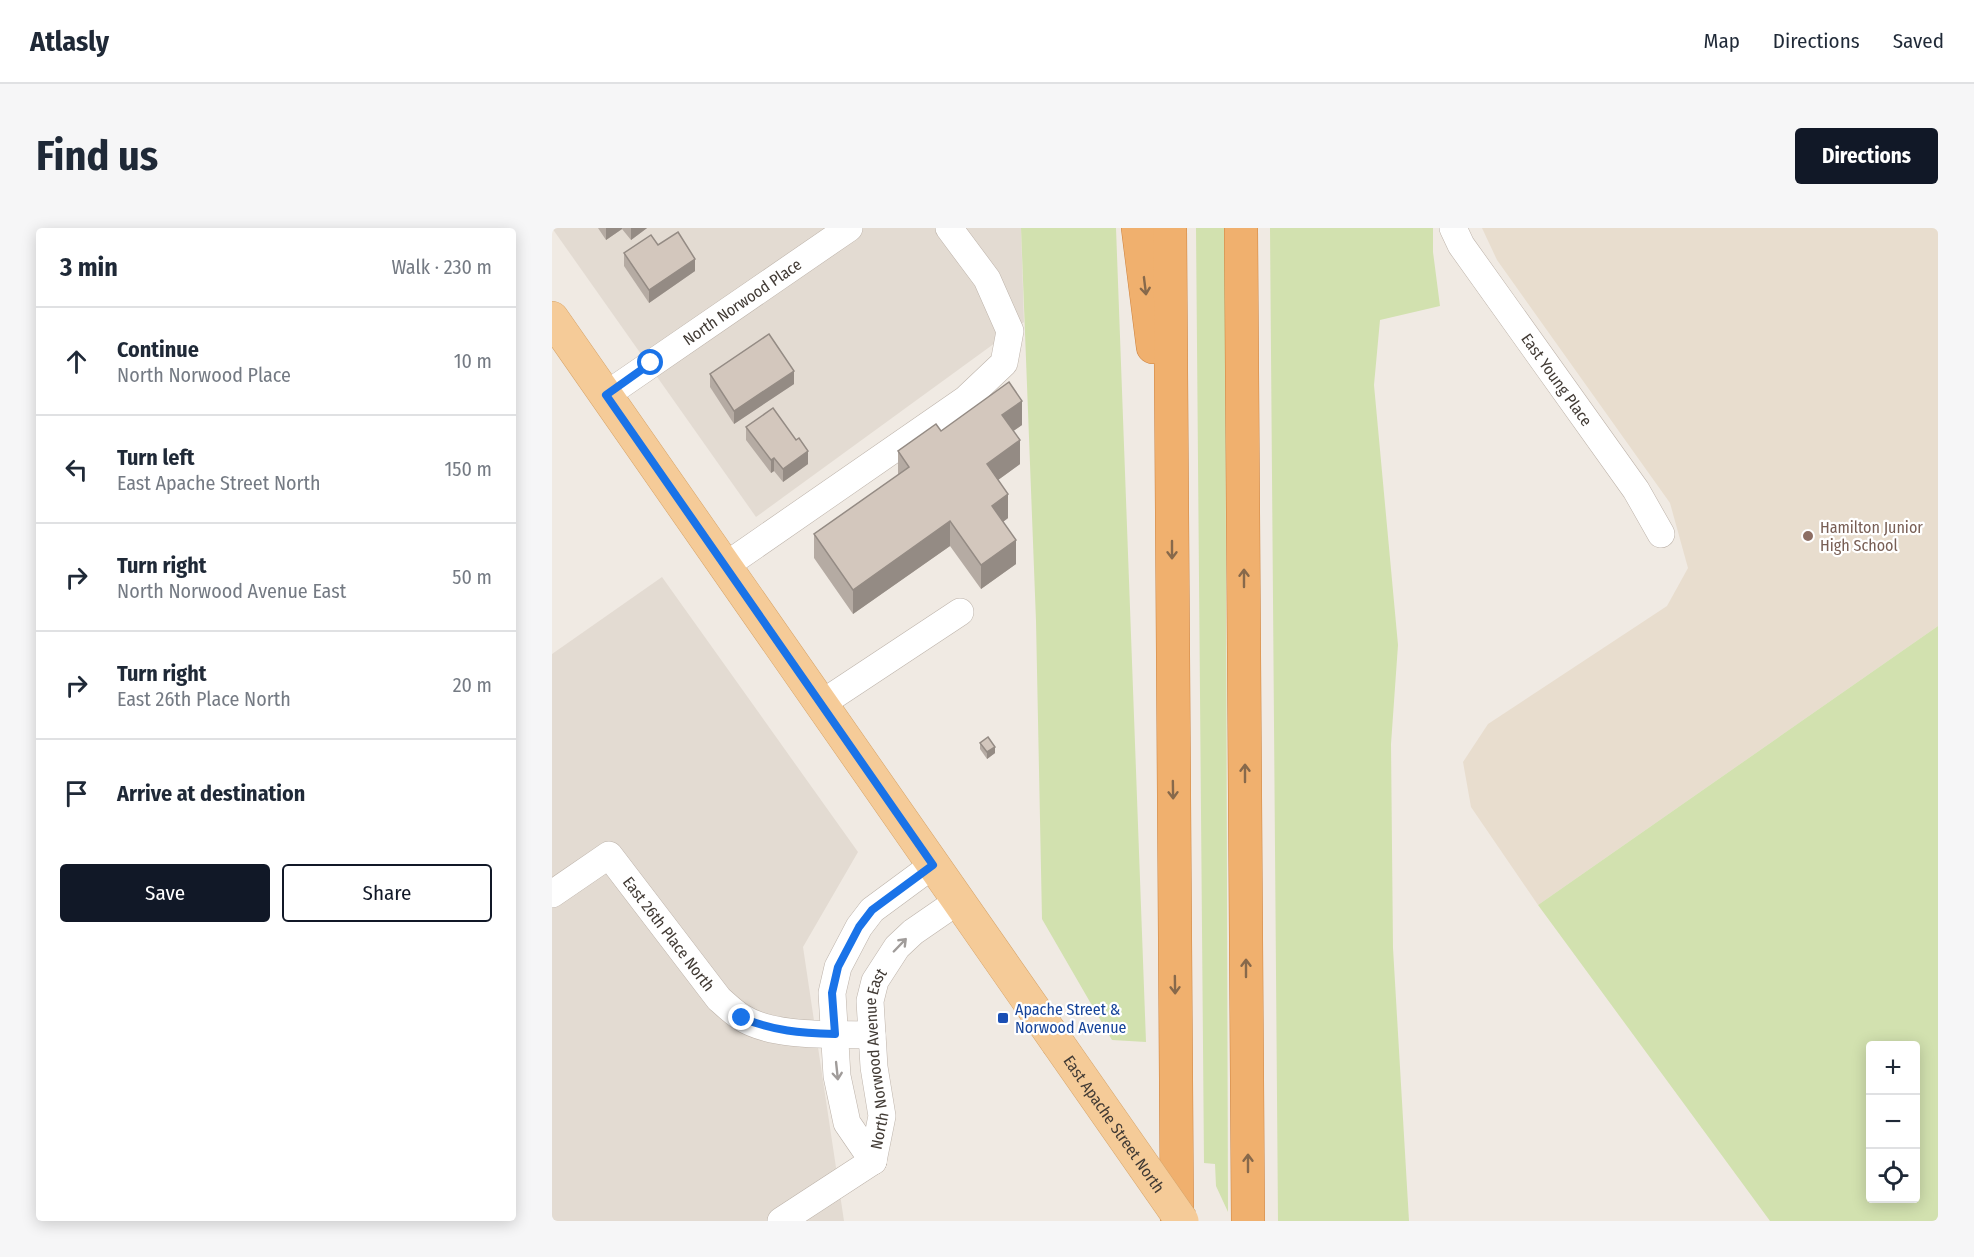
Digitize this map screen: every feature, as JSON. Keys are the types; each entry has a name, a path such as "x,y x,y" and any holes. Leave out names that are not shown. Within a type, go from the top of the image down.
{"highway":[{"path":"1138,228 1172,492"},
{"path":"1170,228 1177,1221"},
{"path":"1241,228 1248,1221"}],"main road":[{"name":"East Apache Street North","path":"552,318 1182,1221"}],"street":[{"name":"North Norwood Place","path":"606,395 849,228"},
{"path":"725,566 966,399 1004,363 1010,331 987,279 949,228"},
{"name":"East Young Place","path":"1453,228 1461,245 1636,490 1661,534"},
{"path":"821,704 960,612"},
{"name":"East 26th Place North","path":"552,894 609,855 719,999 742,1018 767,1028 801,1033 872,1035"},
{"name":"North Norwood Avenue East","path":"873,1161 847,1124 837,1076 832,993 838,967 854,935 872,910 933,865"},
{"name":"North Norwood Avenue East","path":"873,1161 882,1116 874,1067 870,1001 875,981 897,947 913,932 958,901"},
{"path":"781,1221 873,1161"}],"shaded area":[{"path":"552,228 1021,228 1024,322 756,517"},
{"name":"Hamilton Junior High School","path":"1482,228 1938,228 1938,626 1538,905 1471,807 1463,762 1488,724 1667,606 1688,568 1670,503 1497,260"},
{"path":"662,577 858,852 803,947 844,1221 552,1221 552,654"}],"green space":[{"path":"1021,228 1116,228 1146,1042 1112,1040 1042,919 1036,621"},
{"path":"1196,228 1225,228 1228,1212 1216,1186 1215,1164 1204,1163"},
{"path":"1270,228 1433,228 1433,252 1440,306 1380,320 1374,385 1398,645 1391,744 1393,948 1409,1221 1278,1221"},
{"path":"1938,626 1938,1221 1770,1221 1538,905"}],"building":[{"path":"678,232 695,259 649,290 624,253 651,235 658,245"},
{"path":"769,334 794,371 734,411 710,374"},
{"path":"1009,382 1022,401 1002,415 1020,440 987,464 1008,494 992,506 1016,540 981,565 950,521 853,590 814,534 909,467 898,451 936,424 941,431"},
{"path":"773,408 796,440 799,438 808,451 783,469 774,458 771,460 746,427"},
{"path":"988,737 995,747 987,752 980,743"}],"place":[{"name":"Hamilton Junior High School","path":"1808,536"},
{"name":"Apache Street & Norwood Avenue","path":"1003,1018"}],"route":[{"path":"651,363 606,395 933,865 872,910 849,944 838,967 832,993 835,1034 801,1033 767,1028 742,1018"}]}
